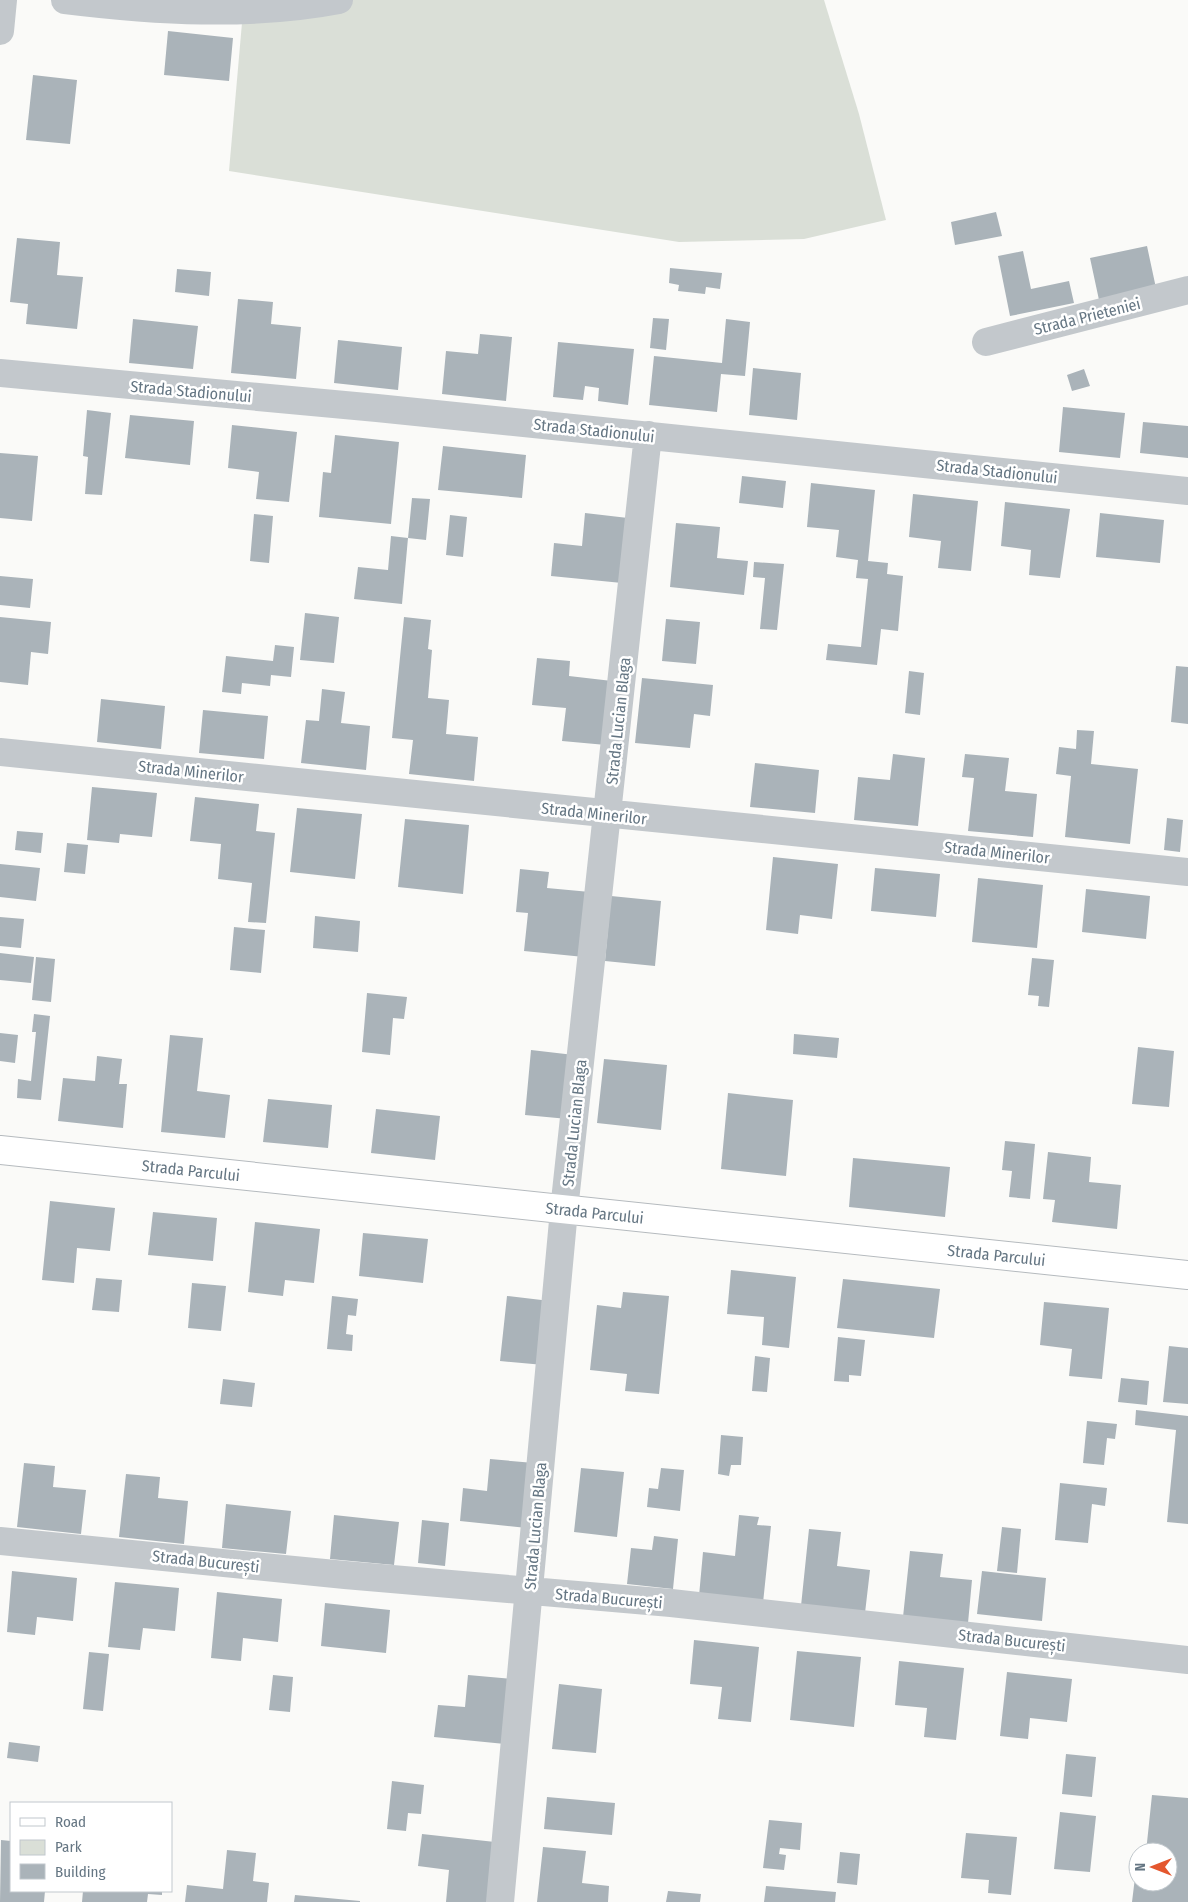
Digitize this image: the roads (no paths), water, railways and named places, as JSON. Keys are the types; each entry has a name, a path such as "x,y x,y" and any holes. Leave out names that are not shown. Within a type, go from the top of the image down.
{"main road":[{"name":"Strada Parcului","path":"0,1150 1188,1275"}],"street":[{"path":"0,31 3,0"},
{"path":"65,0 110,6 188,10 253,10 339,0"},
{"name":"Strada Prieteniei","path":"986,342 1188,290"},
{"name":"Strada Stadionului","path":"0,373 648,435 1188,491"},
{"name":"Strada Lucian Blaga","path":"500,1902 564,1210 648,435"},
{"name":"Strada Minerilor","path":"0,752 608,815 1188,872"},
{"name":"Strada București","path":"0,1541 345,1575 529,1590 927,1630 1188,1660"}]}
